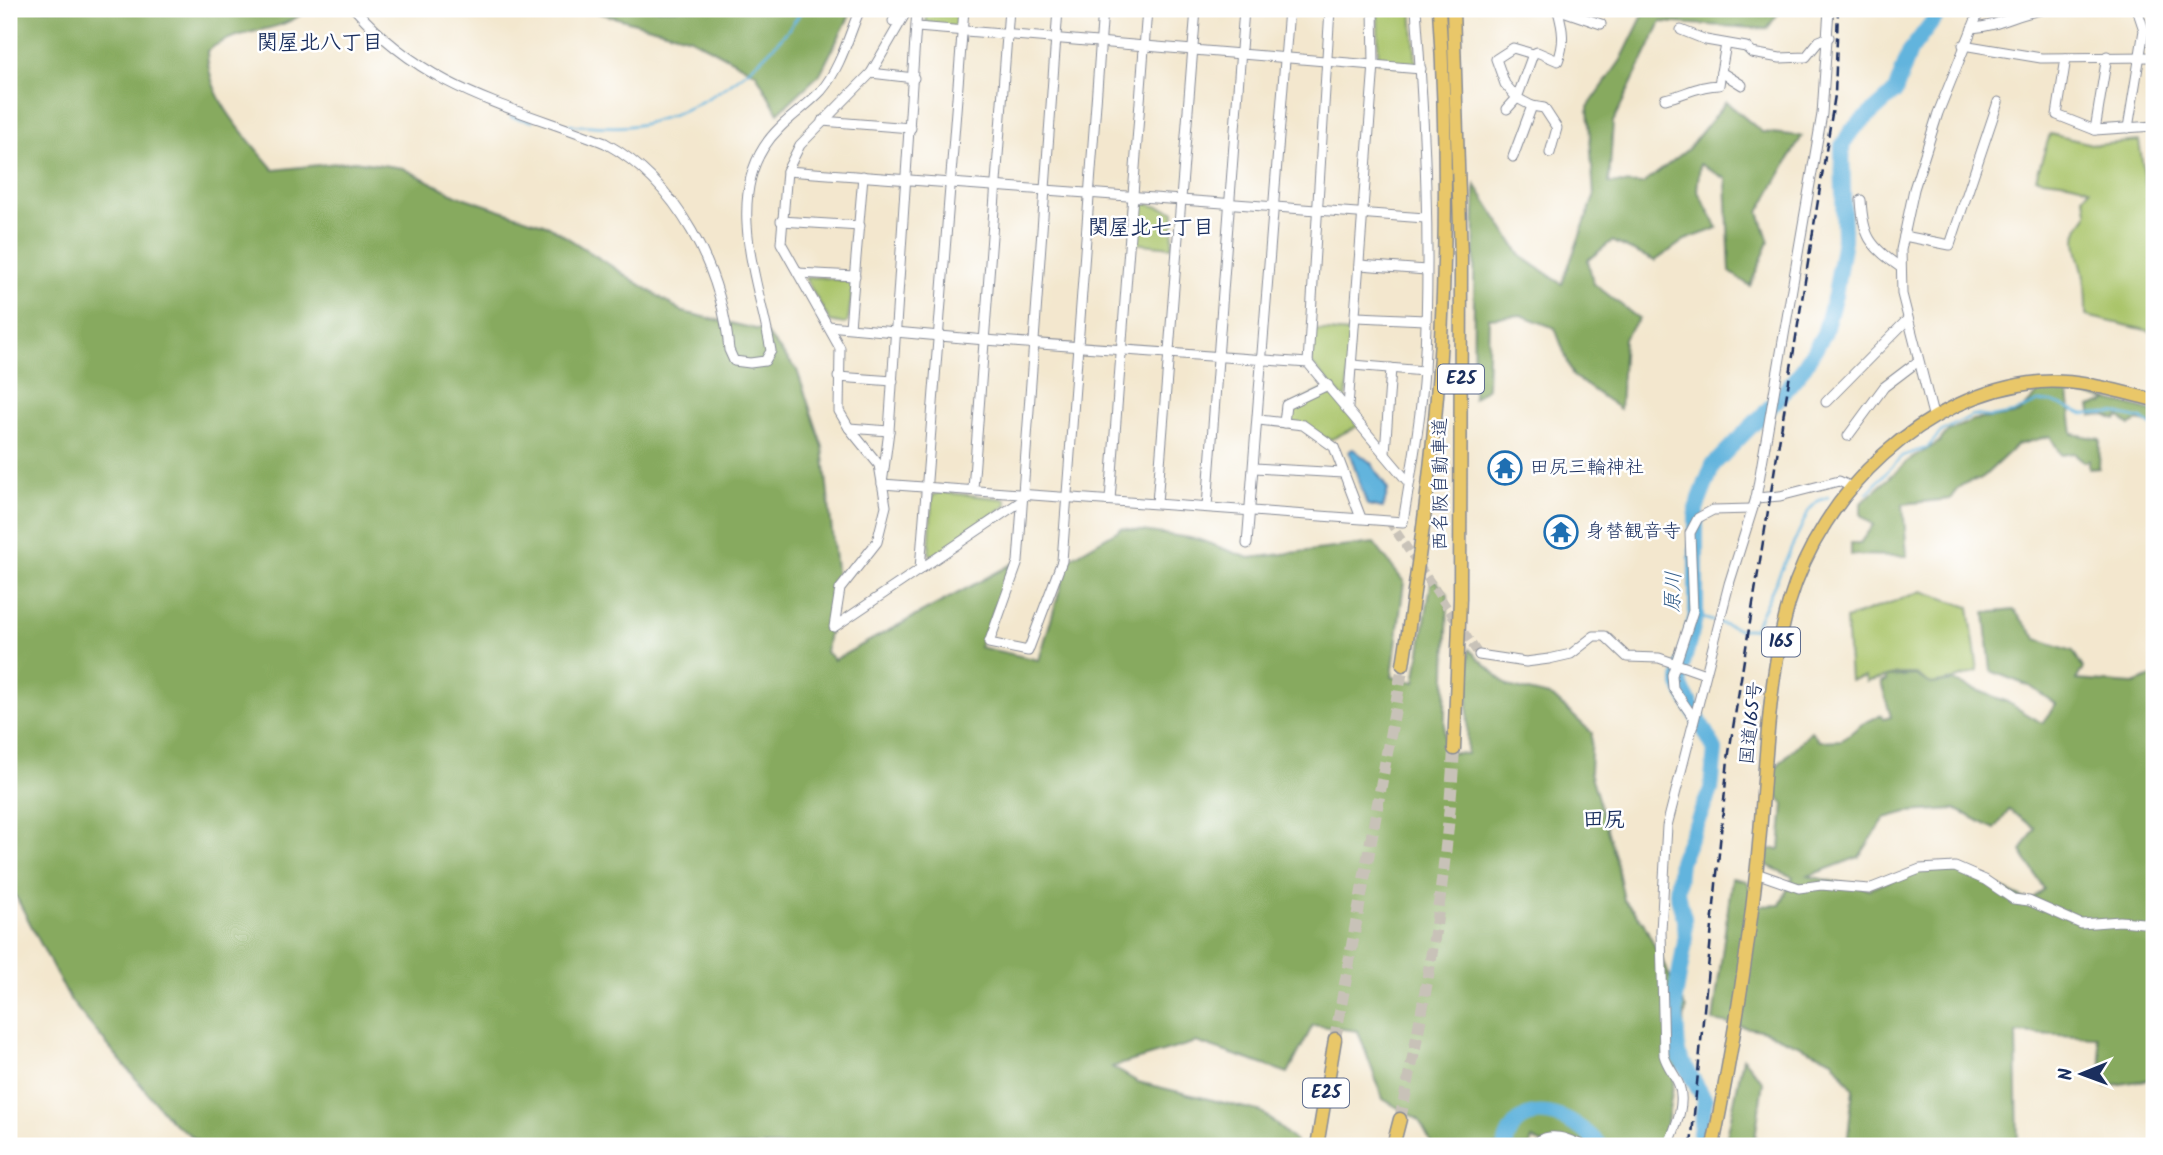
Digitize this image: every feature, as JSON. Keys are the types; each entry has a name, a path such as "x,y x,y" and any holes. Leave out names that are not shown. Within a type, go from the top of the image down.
{"highway":[{"name":"西名阪自動車道","path":"1404,665 1430,472 1441,338 1444,121 1439,9"},
{"name":"西名阪自動車道","path":"1453,9 1461,258 1460,598 1454,749"},
{"name":"国道165号","path":"1713,1146 1736,1027 1756,873 1775,681 1789,604 1796,581 1824,528 1854,488 1897,442 1933,415 1967,399 2041,382 2097,386 2154,400"},
{"name":"E25","path":"1317,1146 1335,1039"},
{"path":"1393,1146 1401,1119"}],"street":[{"path":"355,9 403,55 437,78 576,132 628,156 648,175 704,250 714,275 729,350 734,361 750,363 765,361 771,351 748,247 752,178 762,149 781,124 822,90 842,54 860,9"},
{"path":"894,21 901,9"},
{"path":"908,9 872,73 800,145 787,171 781,221 781,243 840,348 839,411 879,466 886,506 880,536 844,580 834,627 1020,498"},
{"path":"882,484 889,431 908,179 917,9"},
{"path":"920,569 953,182 964,9"},
{"path":"973,489 1009,9"},
{"path":"1058,9 1031,343 1018,562 989,643 1028,651 1062,561 1103,9"},
{"path":"1110,500 1147,9"},
{"path":"1157,503 1196,9"},
{"path":"1207,507 1244,9"},
{"path":"1247,544 1264,359 1289,9"},
{"path":"1308,363 1330,9"},
{"path":"1348,407 1357,317 1374,64 1373,9"},
{"path":"882,484 973,489 1020,498 1066,497 1403,522 1424,371 1426,270 1421,69 1416,9"},
{"path":"1668,1146 1682,1104 1679,1083 1668,1070 1664,1055 1662,884 1667,826 1693,717 1756,498 1822,114 1829,9"},
{"path":"1933,415 1907,320 1900,267 1914,189 1963,46 1980,9"},
{"path":"1972,28 1989,27 2020,14 2047,9"},
{"path":"2128,128 2144,30 2137,9"},
{"path":"1557,10 1601,24"},
{"path":"1550,153 1557,128 1544,108 1532,106 1517,98 1505,84 1496,59 1513,48 1532,54 1537,52 1558,61 1564,31 1557,10"},
{"path":"916,27 1101,40 1421,69"},
{"path":"1681,30 1726,44 1746,47 1752,53 1800,59 1819,41 1829,37"},
{"path":"1665,99 1681,97 1702,86 1719,85 1726,44"},
{"path":"1963,46 2041,58 2154,57"},
{"path":"1507,109 1517,98 1532,54"},
{"path":"2095,130 2106,56"},
{"path":"2066,58 2057,115 2095,130 2154,126"},
{"path":"1721,72 1742,85"},
{"path":"872,73 914,78"},
{"path":"1904,236 1950,245 1998,102"},
{"path":"1513,157 1532,106"},
{"path":"822,121 911,128"},
{"path":"787,171 1089,192 1363,216 1424,218"},
{"path":"850,327 863,176"},
{"path":"1861,200 1863,230 1887,258 1900,267"},
{"path":"781,221 860,226"},
{"path":"1360,265 1426,270"},
{"path":"798,272 855,276"},
{"path":"1357,317 1425,320"},
{"path":"1826,402 1907,320"},
{"path":"828,326 1308,363 1348,407 1409,483"},
{"path":"1848,436 1884,387 1917,362"},
{"path":"1353,365 1424,371"},
{"path":"1385,453 1391,368"},
{"path":"838,377 893,381"},
{"path":"1284,423 1286,405 1328,385"},
{"path":"1259,420 1303,425 1334,447 1361,518"},
{"path":"849,428 889,431"},
{"path":"1255,468 1343,473"},
{"path":"1756,498 1780,496 1839,481 1854,488"},
{"path":"1693,717 1673,688 1672,675 1693,611 1690,533 1698,519 1713,510 1752,509"},
{"path":"1479,654 1526,662 1572,654 1594,636 1605,636 1627,657 1659,658 1705,674"},
{"path":"1756,873 1798,888 1821,885 1869,889 1920,869 1955,867 1985,880 2013,900 2029,901 2081,925 2120,921 2154,924"},
{"path":"1538,1146 1539,1140 1558,1136 1584,1146"}],"green space":[{"path":"9,9 307,9 285,23 219,43 207,51 209,69 221,101 274,170 354,161 403,168 456,195 549,226 683,312 764,331 797,370 823,447 837,579 826,652 834,660 1012,564 979,647 1039,660 1069,559 1122,528 1197,539 1249,558 1374,543 1404,582 1392,677 1415,682 1432,577 1448,594 1444,752 1467,754 1469,649 1508,686 1553,697 1592,733 1590,772 1615,856 1624,900 1643,922 1686,1009 1663,1146 1547,1146 1532,1139 1530,1146 1433,1146 1419,1120 1383,1099 1358,1031 1313,1025 1288,1073 1196,1042 1112,1067 1138,1082 1262,1112 1296,1142 1296,1146 205,1146 171,1121 70,1000 9,883"},
{"path":"584,9 853,9 820,74 778,113 756,73 691,38"},
{"path":"926,9 962,9 960,29 926,23"},
{"path":"1378,9 1412,9 1416,65 1404,67 1378,61"},
{"path":"1646,9 1781,9 1767,29 1661,22 1613,122 1609,183 1643,184 1688,149 1726,102 1762,132 1802,136 1759,212 1769,242 1750,286 1730,272 1726,179 1700,164 1697,190 1718,228 1685,240 1655,261 1612,241 1588,260 1593,283 1639,319 1624,338 1620,409 1573,376 1555,328 1521,315 1489,318 1487,388 1473,399 1475,184 1521,256 1562,284 1594,197 1588,107 1621,60"},
{"path":"2050,134 2096,145 2139,141 2148,199 2154,201 2154,332 2086,316 2085,282 2076,239 2079,226 2087,212 2083,197 2090,189 2036,178"},
{"path":"1144,203 1174,211 1172,247 1133,243 1135,210"},
{"path":"805,278 849,281 853,286 848,321 844,324 830,321"},
{"path":"1314,330 1352,333 1346,401 1311,363"},
{"path":"1327,388 1360,425 1330,440 1287,421 1289,407"},
{"path":"2040,391 2068,393 2073,434 2100,439 2099,468 2089,469 2089,460 2085,462 2074,453 2061,455 2050,436 2017,445 1980,480 1962,485 1950,499 1903,504 1907,556 1851,555 1851,543 1860,543 1873,525 1861,515 1861,503 1908,461 1939,442 1948,431 1973,420 2019,414"},
{"path":"2109,400 2154,412 2154,425 2138,421 2130,425 2119,417 2116,420 2105,415 2092,416 2090,407"},
{"path":"940,492 1006,499 1007,505 933,557 929,553 932,496"},
{"path":"1922,591 1969,607 1978,671 1931,684 1916,674 1898,674 1866,682 1865,677 1850,680 1846,619"},
{"path":"2014,610 2037,639 2073,651 2083,668 2076,680 2134,684 2154,676 2154,1079 2106,1086 2097,1037 2016,1033 2018,1146 1847,1146 1853,1089 1833,1060 1765,1031 1713,1021 1732,878 1747,881 1757,906 1780,905 1793,877 1766,865 1768,849 1780,849 1784,804 1771,789 1773,770 1811,731 1819,741 1842,740 1862,724 1881,715 1883,719 1891,717 1881,682 1886,681 1886,677 1916,675 1931,684 1953,681 2005,701 2042,723 2056,704 2029,686 1991,671 1985,613","holes":["1955,809 1995,829 2009,810 2035,828 2021,851 2044,889 2029,901 1955,867 1920,869 1869,889 1808,876 1859,857 1885,818 1907,812"]},
{"path":"1743,1058 1763,1082 1754,1146 1725,1146"}],"water":[{"path":"1353,449 1371,463 1388,490 1383,508 1367,505 1349,451"}],"waterway":[{"path":"566,125 638,125 693,106 755,65 789,29 803,9"},
{"name":"原川","path":"1698,1146 1705,1100 1678,1054 1675,998 1685,942 1684,918 1677,893 1680,861 1711,790 1715,750 1680,685 1681,671 1696,616 1696,509 1713,465 1778,399 1802,370 1824,334 1835,295 1844,239 1842,146 1852,130 1895,92 1910,51 1942,9"},
{"path":"511,117 532,121"},
{"path":"1867,493 1902,456 1927,448 1942,431 1973,415 1991,417 2014,413 2038,402 2052,402 2084,414 2113,413 2141,419 2154,428"},
{"path":"1696,616 1739,629 1754,629 1809,510 1818,501 1828,497"},
{"name":"原川","path":"1505,1146 1512,1129 1522,1119 1534,1114 1562,1118 1576,1125 1600,1146"}],"tunnel":[{"path":"1389,521 1479,655"},
{"path":"1335,1039 1403,665"},
{"path":"1400,1119 1434,935 1454,749"}],"railway":[{"path":"1691,1146 1728,759 1835,95 1838,9"}],"place":[{"name":"田尻三輪神社","path":"1505,468"},
{"name":"身替観音寺","path":"1561,532"}],"district":[{"name":"関屋北八丁目","path":"320,43"},
{"name":"関屋北七丁目","path":"1151,228"},
{"name":"田尻","path":"1604,820"}]}
